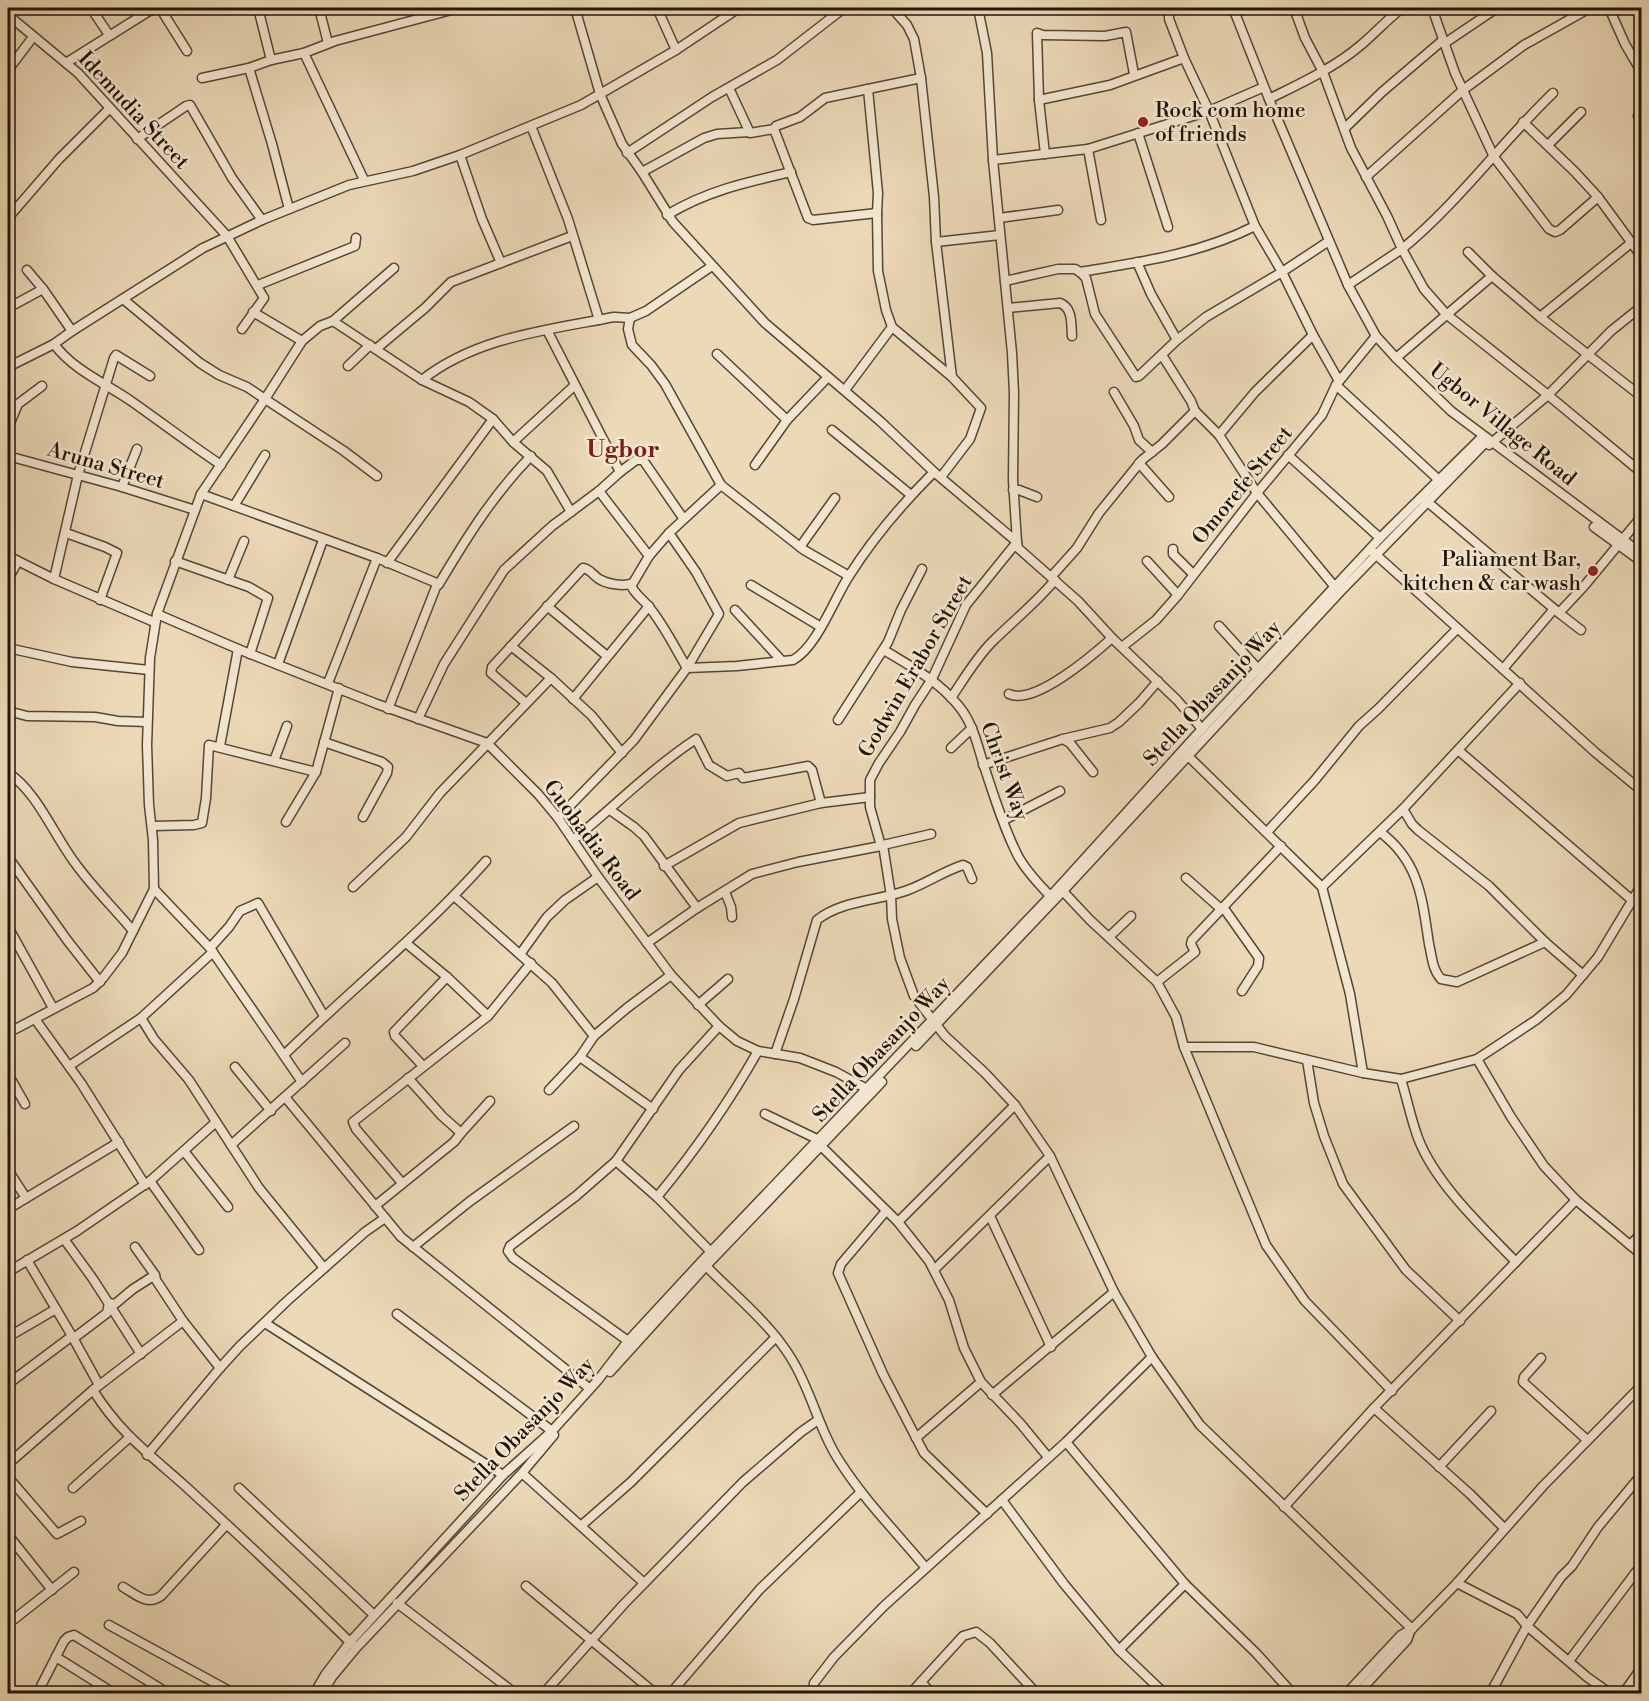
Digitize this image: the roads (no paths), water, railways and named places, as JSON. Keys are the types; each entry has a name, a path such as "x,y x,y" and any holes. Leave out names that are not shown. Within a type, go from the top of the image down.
{"street":[{"path":"91,8 109,34"},
{"path":"66,63 109,34 154,8"},
{"path":"159,8 187,51"},
{"path":"258,8 271,60"},
{"path":"319,8 328,43"},
{"path":"202,78 249,68 271,60 304,53 328,43 459,8"},
{"path":"575,8 600,94 627,153 642,172 668,215 765,323 845,390 908,445 937,474 1017,542"},
{"path":"657,8 676,50"},
{"path":"8,367 54,344 203,248 227,236 331,191 364,180 413,171 460,155 581,105 676,50 736,8"},
{"path":"627,153 777,60 844,8"},
{"path":"892,8 907,25 914,39 921,78 934,198 936,242 952,377"},
{"path":"978,8 987,53 993,159 1008,308 1014,393 1013,490 1018,548 1078,601 1202,729"},
{"path":"1169,8 1169,19 1184,58 1209,111 1255,226 1282,272 1338,383 1441,482"},
{"name":"Ugbor Village Road","path":"1233,8 1348,285 1376,336 1451,411 1486,441 1619,542 1641,562"},
{"path":"1294,8 1305,38 1323,72 1351,148 1424,289 1446,314 1641,473"},
{"path":"1269,99 1323,72 1360,46 1400,8"},
{"path":"1432,8 1463,90 1494,157 1549,229 1555,232 1560,230 1598,197"},
{"path":"1344,129 1382,92 1444,41 1497,8"},
{"path":"1366,177 1463,90 1524,45 1590,8"},
{"path":"1609,8 1641,73"},
{"name":"Idemudia Street","path":"8,15 78,73 227,236 258,285"},
{"path":"1046,154 1039,100 1037,33 1106,36 1126,32 1134,74"},
{"path":"8,70 33,37"},
{"path":"304,53 364,180"},
{"path":"1039,100 1110,85 1134,74 1184,58"},
{"path":"249,68 289,209"},
{"path":"642,172 704,138 717,134 752,133 774,129 776,126 800,117 825,98 921,78"},
{"path":"993,159 1088,149 1209,111 1264,87"},
{"path":"729,88 749,132"},
{"path":"687,668 737,666 793,660 800,656 820,627 849,576 911,495 937,474 969,439 981,408 952,377 892,327 878,270 878,193 868,89"},
{"path":"1348,285 1402,249 1425,229 1494,157 1523,122 1553,93"},
{"path":"137,139 190,105 232,178 262,220"},
{"path":"8,218 59,159 109,109"},
{"path":"1641,109 1638,116 1641,124"},
{"path":"1548,145 1581,112"},
{"path":"1523,122 1598,197 1641,257"},
{"path":"531,126 555,184 599,320"},
{"path":"774,129 808,218 813,220 877,213"},
{"path":"1138,132 1168,227"},
{"path":"1088,149 1101,220"},
{"path":"460,155 482,219 501,263"},
{"path":"668,215 699,197 740,183 791,172"},
{"path":"999,218 1058,210"},
{"path":"1080,272 1184,254 1229,239 1255,226"},
{"path":"936,242 1000,235"},
{"path":"348,366 425,308 451,282 573,236"},
{"path":"242,330 264,298 258,285 355,246 356,238"},
{"path":"1539,317 1641,238"},
{"path":"1005,281 1058,269 1075,269 1080,272 1086,278 1095,314 1134,376 1139,376 1177,340 1206,318 1329,241"},
{"path":"1468,252 1539,317 1641,397"},
{"path":"1137,262 1150,294 1177,340"},
{"path":"423,380 440,366 464,353 493,343 614,317 630,318 646,311 712,266"},
{"path":"8,1033 93,988 116,962 154,889 147,722 149,670 155,618 201,494 302,341 320,326 333,321 394,268"},
{"path":"27,270 44,289 72,331"},
{"path":"1396,358 1492,276"},
{"path":"8,308 44,289"},
{"path":"123,299 200,363 219,375 247,387 378,476"},
{"path":"1008,308 1060,303 1065,305 1069,311 1072,336"},
{"name":"Stella Obasanjo Way","path":"314,1694 325,1675 353,1645 374,1615 503,1475 552,1431 589,1388 602,1377 628,1341 704,1264 711,1252 819,1143 867,1089 879,1081 1050,896 1061,889 1185,754 1202,729 1335,587 1373,553 1380,538 1486,441 1548,395 1611,332 1641,306"},
{"path":"253,312 302,341"},
{"path":"630,318 628,329 632,345 651,365 681,410 721,485 800,547 849,576"},
{"path":"333,321 423,380 469,402 493,420 513,442 546,471 572,512"},
{"path":"845,390 892,327"},
{"path":"547,330 620,472"},
{"path":"1218,435 1254,392 1313,335"},
{"name":"Omorefe Street","path":"1122,647 1156,621 1178,595 1257,493 1322,415 1338,383 1376,336"},
{"path":"54,344 63,356 105,387 128,399 221,465"},
{"path":"717,354 787,420"},
{"path":"54,579 78,475 116,355 150,376"},
{"path":"1162,355 1195,411 1218,435 1257,493 1335,587"},
{"path":"755,465 787,420 828,377"},
{"path":"8,428 18,404 42,386"},
{"path":"513,442 574,386"},
{"path":"1114,392 1139,440 1152,452"},
{"path":"951,698 991,643 1027,611 1053,579 1077,548 1099,513 1139,463 1195,411"},
{"path":"387,563 493,420"},
{"path":"832,430 911,495"},
{"path":"122,487 137,449"},
{"path":"234,506 265,455"},
{"path":"1288,455 1380,538"},
{"name":"Aruna Street","path":"8,456 122,487 195,510"},
{"path":"388,709 436,587 505,482 531,456"},
{"path":"418,719 444,664 504,570 552,526 599,491 620,472 636,460 643,460 683,518"},
{"path":"1139,463 1169,498"},
{"path":"631,585 650,555 669,533 721,485"},
{"path":"1013,490 1037,497"},
{"path":"599,491 650,555"},
{"path":"201,494 377,558 439,584"},
{"path":"800,547 835,498"},
{"path":"1363,1073 1350,994 1322,887 1185,754 1424,499 1581,630"},
{"path":"1503,669 1557,611 1586,585 1641,516"},
{"path":"66,533 117,553 100,600"},
{"path":"558,818 622,753 687,668 719,614 696,572 669,533"},
{"path":"278,664 323,540"},
{"path":"228,580 244,541"},
{"name":"Godwin Erabor Street","path":"1017,542 966,605 932,680 870,780 870,807 882,845 900,958 914,996 945,1036 985,1073 1015,1106 1050,1156 1114,1292 1152,1357 1200,1425 1412,1629"},
{"name":"Ugbor Village Road","path":"1619,542 1641,554"},
{"path":"1173,549 1173,554 1193,574"},
{"path":"1373,553 1641,791"},
{"name":"Guobadia Road","path":"8,556 100,600 278,664 388,709 487,743 538,794 558,818 598,877 671,975 718,1026 737,1041 759,1051 809,1061 836,1072 867,1089"},
{"path":"328,683 377,558"},
{"path":"8,579 18,561"},
{"path":"175,561 249,587 268,598 250,654"},
{"path":"1147,561 1178,595"},
{"path":"526,703 490,672 492,667 583,568 587,568 603,581 631,585"},
{"path":"838,720 884,650 922,569"},
{"path":"631,585 649,606 687,668"},
{"path":"751,585 820,627"},
{"path":"547,606 607,656"},
{"path":"573,699 649,606"},
{"path":"735,610 782,661"},
{"path":"1219,626 1258,669"},
{"path":"1267,832 1315,780 1359,726 1457,628"},
{"path":"1009,694 1015,697 1025,696 1048,684 1080,664 1112,638"},
{"path":"511,646 551,678 592,716 622,753"},
{"path":"8,648 72,662 149,670"},
{"path":"220,746 238,649"},
{"name":"Christ Way","path":"884,650 932,680 957,704 972,728 983,765 1018,857 1050,896"},
{"path":"353,887 406,837 440,793 551,678"},
{"path":"983,765 1063,739 1110,728 1139,703 1158,681"},
{"path":"1322,887 1403,809 1520,683"},
{"path":"286,822 316,772 339,688"},
{"path":"8,711 27,716 95,717 147,722"},
{"path":"274,762 287,726"},
{"path":"951,748 972,728"},
{"path":"573,840 672,756 696,739 710,765 727,776 739,773 743,778 808,766 812,770 821,803"},
{"path":"1063,739 1070,743 1093,772"},
{"path":"324,742 382,762 388,767 363,817"},
{"path":"153,826 202,823 209,745 316,772"},
{"path":"1458,750 1633,901"},
{"path":"8,773 41,808 60,842 76,864 133,931"},
{"path":"1004,820 1060,791"},
{"path":"664,866 739,823 821,803 870,797"},
{"path":"1403,809 1412,824 1489,886 1545,942 1583,975"},
{"path":"610,810 644,836 697,908"},
{"path":"1380,832 1401,852 1413,870 1424,909 1434,968 1441,979 1456,982 1545,942"},
{"path":"648,943 697,908 752,874 931,834"},
{"path":"1157,982 1195,952 1191,944 1192,940 1281,846"},
{"path":"8,857 99,982"},
{"path":"285,1054 454,896 486,861"},
{"path":"775,1054 794,999 816,920 832,910 891,896 963,865 967,867 972,879"},
{"path":"520,953 547,917 565,900 598,877"},
{"path":"1186,878 1222,908 1258,958 1258,966 1242,991"},
{"path":"1184,1047 1254,1047 1363,1073 1401,1079 1477,1059 1536,1020 1566,994 1598,957 1641,884"},
{"path":"154,889 211,950 285,1054 302,1082"},
{"path":"934,1022 1061,889 1090,920 1110,936 1157,982 1176,1017 1184,1047 1266,1245 1305,1301 1392,1391"},
{"path":"725,892 732,917"},
{"path":"454,896 552,983 594,1036"},
{"path":"69,1066 141,1018 211,950 240,911 258,903 324,1016"},
{"path":"1110,936 1131,916"},
{"path":"8,927 53,1008"},
{"path":"406,942 488,1016"},
{"path":"402,1183 356,1129 353,1122 488,1016 531,963"},
{"path":"549,1090 580,1057 594,1036 671,975"},
{"path":"423,1066 395,1036 394,1032 447,977"},
{"path":"698,1005 728,979"},
{"path":"141,1018 154,1039 189,1080 259,1188 324,1268"},
{"path":"35,1019 147,1183 199,1250"},
{"path":"628,1341 513,1258 508,1251 510,1246 576,1196 616,1161 679,1071 718,1026"},
{"path":"231,1145 345,1043"},
{"path":"657,1197 715,1120 759,1051"},
{"path":"580,1057 654,1109"},
{"path":"1477,1059 1511,1117 1544,1166 1576,1200 1641,1256"},
{"path":"1307,1060 1314,1102 1323,1136 1343,1184 1406,1270 1460,1321"},
{"path":"235,1067 271,1111"},
{"path":"8,1074 25,1104"},
{"path":"408,1078 442,1116 461,1133"},
{"path":"1401,1079 1418,1139 1438,1174 1470,1214 1516,1262"},
{"path":"322,1694 353,1645 397,1603 522,1473 602,1377 704,1264 879,1081"},
{"path":"285,1097 401,1237 589,1388"},
{"path":"375,1206 454,1142 490,1101"},
{"path":"898,1222 1015,1106"},
{"path":"765,1114 819,1143 898,1222 935,1269 950,1300 964,1348 981,1382 1048,1457"},
{"path":"8,1272 64,1239 147,1183 216,1122"},
{"path":"413,1247 469,1202 574,1126"},
{"path":"8,1209 119,1142"},
{"path":"184,1151 228,1207"},
{"path":"935,1269 1050,1156"},
{"path":"616,1161 657,1197 711,1252"},
{"path":"8,1170 26,1198"},
{"path":"1284,1507 1374,1408 1576,1200"},
{"path":"886,1211 841,1264 838,1273 883,1374 924,1453 987,1514"},
{"path":"990,1216 1051,1347"},
{"path":"147,1455 220,1368 264,1323 365,1232 385,1218"},
{"path":"1630,1245 1641,1233"},
{"path":"64,1239 141,1354"},
{"path":"135,1247 183,1321 220,1368"},
{"path":"27,1260 73,1337 108,1415 147,1455 183,1484 353,1645"},
{"path":"704,1264 776,1336 792,1360 818,1420 841,1464 861,1492 926,1568"},
{"path":"109,1303 115,1304 155,1275"},
{"path":"992,1395 1114,1292"},
{"path":"8,1384 107,1313 109,1303"},
{"path":"8,1337 56,1309"},
{"path":"397,1314 552,1431"},
{"path":"8,1464 96,1388 183,1321"},
{"path":"264,1323 503,1475"},
{"path":"582,1525 632,1482 776,1336"},
{"path":"813,1694 814,1683 834,1657 884,1605 1066,1442 1152,1357"},
{"path":"1541,1358 1524,1377 1523,1382 1586,1439"},
{"path":"1575,1454 1641,1378"},
{"path":"916,1438 981,1382"},
{"path":"1346,1694 1401,1635 1412,1629 1457,1583 1504,1528 1641,1385"},
{"path":"1374,1408 1504,1528"},
{"path":"1439,1467 1491,1411"},
{"path":"543,1694 644,1583 743,1482 818,1420"},
{"path":"73,1488 130,1437"},
{"path":"1066,1442 1185,1584 1256,1653 1293,1694"},
{"path":"522,1473 644,1583"},
{"path":"8,1477 57,1534 81,1521"},
{"path":"1490,1694 1527,1626 1598,1527 1637,1480"},
{"path":"239,1488 263,1508 374,1615"},
{"path":"670,1694 759,1589 861,1492"},
{"path":"1002,1500 1064,1584 1119,1650 1165,1694"},
{"path":"123,1587 148,1601 154,1601 226,1525"},
{"path":"8,1535 11,1546 52,1590"},
{"path":"1569,1661 1641,1563"},
{"path":"8,1624 74,1572"},
{"path":"1457,1583 1516,1614 1587,1677 1611,1694"},
{"path":"1119,1650 1185,1584"},
{"path":"526,1586 656,1694"},
{"path":"397,1603 516,1694"},
{"path":"109,1625 235,1694"},
{"path":"1357,1694 1407,1640 1412,1629"},
{"path":"910,1694 963,1636 976,1632 990,1643 1037,1694"},
{"path":"48,1694 41,1686 64,1641 74,1635 164,1692"},
{"path":"56,1657 116,1694"},
{"path":"1623,1694 1641,1667"},
{"path":"921,1682 933,1694"}],"place":[{"name":"Rock com home of friends","path":"1143,122"},
{"name":"Paliament Bar, kitchen & car wash","path":"1593,571"}],"district":[{"name":"Ugbor","path":"623,449"}]}
